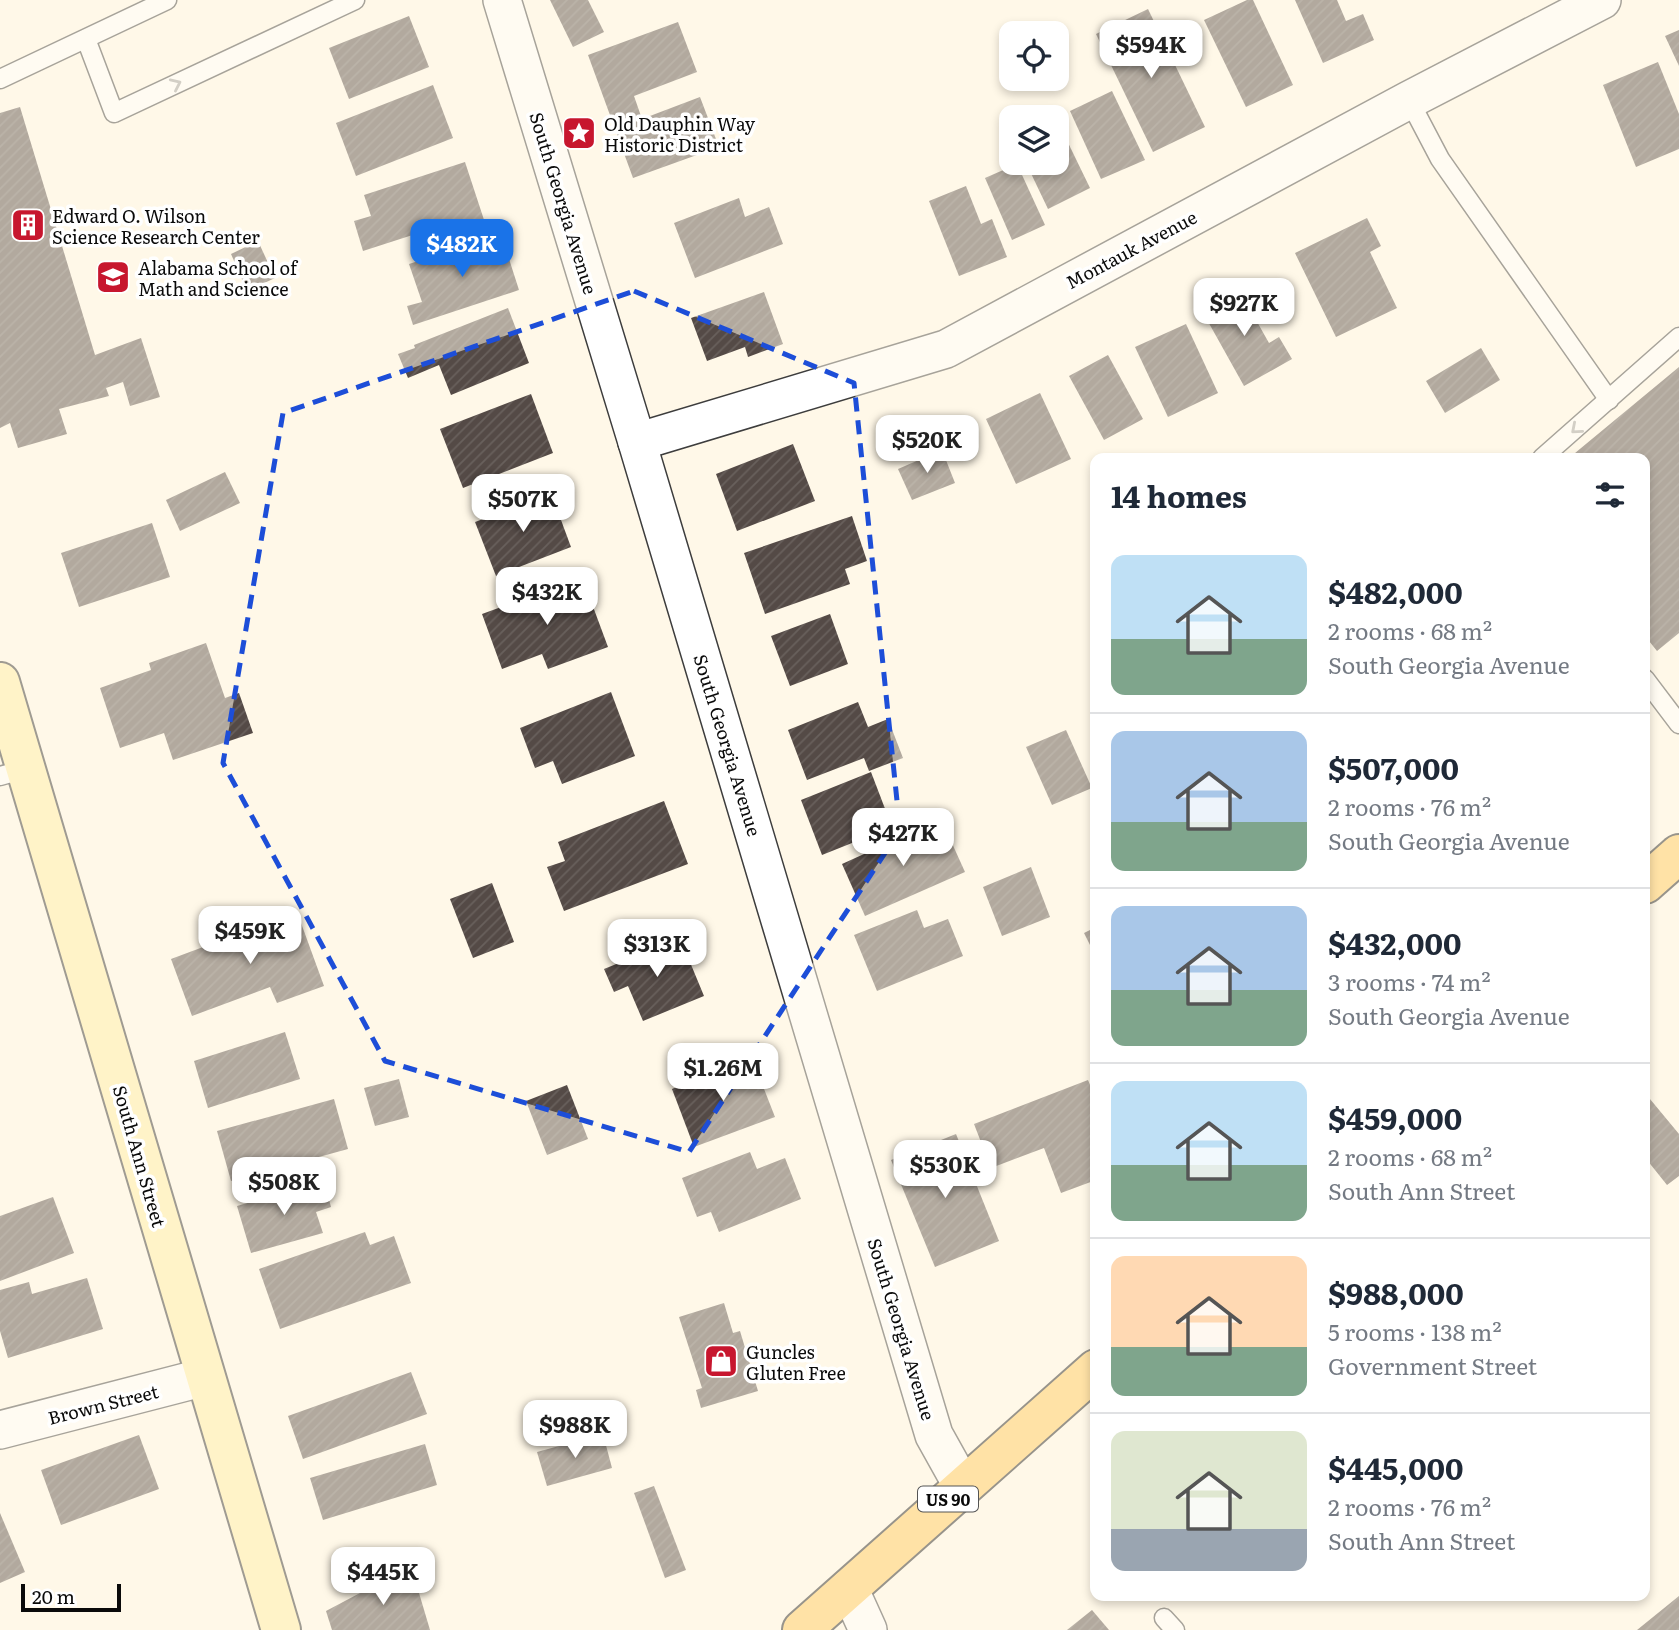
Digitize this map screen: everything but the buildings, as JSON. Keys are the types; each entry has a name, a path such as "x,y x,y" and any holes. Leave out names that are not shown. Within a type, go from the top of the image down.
{"main road":[{"path":"1650,880 1679,854"},
{"name":"US 90","path":"802,1630 1090,1374"}],"street":[{"name":"South Georgia Avenue","path":"502,0 934,1435 962,1487"},
{"name":"Montauk Avenue","path":"637,442 946,349 1409,100 1602,0"},
{"name":"South Ann Street","path":"0,682 13,772 205,1377 281,1630"},
{"name":"Brown Street","path":"0,1430 205,1377"},
{"path":"849,1587 868,1630"}],"lane":[{"path":"0,79 167,0"},
{"path":"86,39 114,113 355,0"},
{"path":"1409,100 1440,159 1609,400"},
{"path":"1548,453 1679,337"},
{"path":"1650,686 1679,724"}],"highlighted area":[{"path":"634,291 854,383 900,830 689,1152 385,1061 223,763 283,413"}],"place":[{"name":"Old Dauphin Way Historic District","path":"579,133"},
{"name":"Edward O. Wilson Science Research Center","path":"28,225"},
{"name":"Alabama School of Math and Science","path":"113,277"},
{"name":"Guncles Gluten Free","path":"721,1361"}]}
